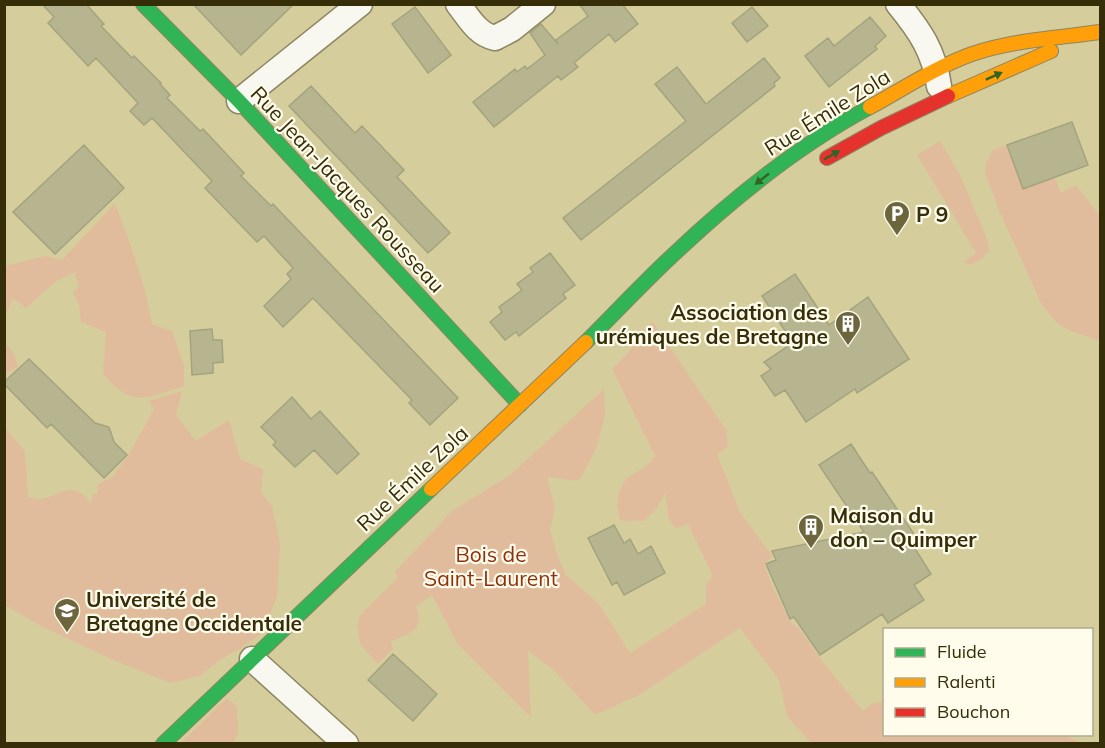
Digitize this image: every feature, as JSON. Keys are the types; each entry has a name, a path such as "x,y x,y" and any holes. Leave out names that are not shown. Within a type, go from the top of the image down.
{"street":[{"name":"Rue Jean-Jacques Rousseau","path":"143,4 239,101 520,405"},
{"path":"239,101 360,4"},
{"path":"458,4 478,30 486,36 495,38 512,29 543,4"},
{"path":"898,4 925,40 937,72 940,100"},
{"name":"Rue Émile Zola","path":"163,744 520,405 663,264 730,205 785,161 876,103 976,53 1096,33"},
{"name":"Rue Émile Zola","path":"818,164 860,139 940,100 1096,33"},
{"name":"Rue Émile Zola","path":"600,328 627,314 649,297"},
{"path":"252,659 346,744"}],"green space":[{"path":"940,141 960,175 988,241 989,250 983,258 971,265 964,262 976,253 917,155"},
{"path":"1006,145 1023,188 1055,178 1061,193 1076,185 1100,216 1100,341 1071,331 1057,323 1042,305 1001,215 985,173 992,151"},
{"path":"115,203 141,278 152,324 172,331 184,366 184,386 149,397 140,398 123,392 103,374 106,332 81,322 79,305 73,292 79,287 75,272 55,282 26,308 13,298 5,315 5,266 45,256 62,260"},
{"name":"Bois de Saint-Laurent","path":"652,321 726,430 728,447 717,454 740,512 773,557 764,564 772,586 791,623 799,628 822,661 863,711 873,703 883,702 883,736 1066,736 1082,743 811,743 787,716 779,680 740,628 641,694 595,715 554,670 528,651 531,717 457,643 432,595 416,606 419,620 414,630 391,641 393,649 378,664 360,644 357,626 360,615 398,578 395,572 452,511 510,475 604,389 605,416 596,449 579,481 547,477 555,508 550,529 557,555 566,575 599,604 630,653 706,604 706,585 713,576 688,524 676,528 669,520 665,493 656,509 644,521 620,520 618,498 621,487 628,478 642,469 655,456 612,369 628,353"},
{"path":"5,343 14,354 18,367 5,373"},
{"path":"182,391 176,415 196,441 229,420 240,459 263,469 261,492 272,506 280,544 277,597 262,633 218,661 200,676 170,683 111,659 37,624 5,605 4,427 25,451 28,497 45,498 71,490 84,495 91,504 92,495 98,493 97,485 113,476 128,456 154,409 149,401"},
{"path":"226,699 237,707 238,732 234,743 180,744"}],"building":[{"path":"42,4 86,4 104,24 101,26 132,58 134,56 161,83 170,95 167,98 200,131 203,129 244,173 241,176 271,206 273,204 458,398 430,425 409,403 412,400 313,298 283,327 264,306 291,279 287,274 293,268 264,236 257,242 205,188 212,181 152,118 144,125 130,111 138,103 96,58 88,66 48,23 54,17"},
{"path":"193,4 294,4 241,55"},
{"path":"579,4 622,4 638,24 615,42 609,34 574,63 578,67 561,80 558,76 494,127 473,102 515,69 517,72 525,66 527,69 545,55 530,33 541,24 558,44 556,40 588,16"},
{"path":"415,7 451,55 428,73 392,24"},
{"path":"752,7 768,26 747,42 732,23"},
{"path":"870,17 886,36 875,46 877,49 829,87 805,56 828,38 834,46"},
{"path":"764,58 780,78 774,83 775,86 581,240 563,218 686,121 655,84 677,67 706,104"},
{"path":"311,86 355,133 362,126 404,170 397,177 450,233 428,253 289,106"},
{"path":"1072,122 1088,165 1023,189 1007,145"},
{"path":"84,145 124,188 55,254 13,212"},
{"path":"550,253 575,285 563,294 566,298 519,336 516,332 505,340 490,322 502,312 499,307 522,290 517,284 533,272 530,268"},
{"name":"Association des urémiques de Bretagne","path":"795,274 829,325 868,297 909,359 857,393 855,389 806,422 785,390 775,396 761,376 771,369 764,362 793,343 762,296"},
{"path":"212,329 213,340 222,340 223,362 213,363 213,373 192,375 190,331"},
{"path":"29,359 95,423 109,427 114,442 127,455 104,478 51,424 47,428 4,384"},
{"path":"292,397 311,419 320,411 359,454 337,474 314,450 295,467 273,445 276,442 261,427"},
{"name":"Maison du don – Quimper","path":"851,444 918,540 912,544 931,574 914,585 924,600 888,623 882,614 820,655 794,617 790,619 766,564 776,560 772,551 864,532 819,465"},
{"path":"614,525 624,543 630,539 638,554 651,546 665,573 624,595 617,582 612,585 588,538"},
{"path":"393,654 437,694 413,721 368,680"}],"traffic: fast":[{"path":"143,4 239,101 520,405"},
{"path":"586,342 662,266 742,193 791,156 870,107"},
{"path":"163,744 431,489"}],"traffic: slow":[{"path":"870,107 933,72 972,54 1019,42 1100,32"},
{"path":"948,96 1051,51"},
{"path":"431,489 586,342"}],"traffic: jam":[{"path":"827,158 881,128 948,96"}],"place":[{"name":"P 9","path":"897,237"},
{"name":"Association des urémiques de Bretagne","path":"848,347"},
{"name":"Maison du don – Quimper","path":"811,550"},
{"name":"Université de Bretagne Occidentale","path":"67,634"}]}
